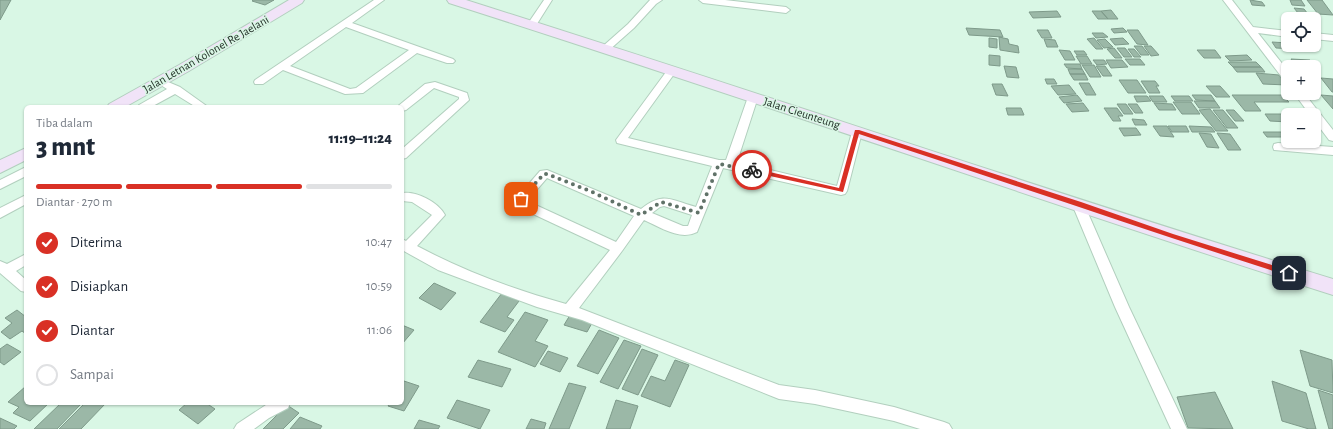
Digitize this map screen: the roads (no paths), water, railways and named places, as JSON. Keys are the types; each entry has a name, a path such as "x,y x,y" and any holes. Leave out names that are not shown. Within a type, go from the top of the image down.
{"street":[{"name":"Jalan Letnan Kolonel Re Jaelani","path":"118,105 217,50 298,0"},
{"path":"260,82 380,0"},
{"name":"Jalan Cieunteung","path":"453,0 672,70 1171,236 1333,287"},
{"path":"532,25 548,0"},
{"path":"605,48 631,26 653,2 658,0"},
{"path":"702,0 786,10"},
{"path":"1227,0 1281,69"},
{"path":"345,24 450,61"},
{"path":"1252,30 1281,33"},
{"path":"1321,37 1333,38"},
{"path":"282,66 349,92 359,91 416,49"},
{"path":"672,70 621,140 841,191 857,132"},
{"path":"161,82 176,89 194,105"},
{"path":"404,106 429,86 435,85 463,95 464,97 464,100 404,153"},
{"path":"148,105 176,89"},
{"path":"618,248 520,203 520,201 544,174 547,174 590,191 641,215 682,231 689,231 693,229 699,213 724,164 731,162 753,97"},
{"path":"1304,100 1333,137"},
{"path":"1278,147 1333,151"},
{"path":"0,167 24,154"},
{"path":"0,185 24,172"},
{"path":"404,197 414,198 439,214 405,245 443,266 542,303 584,315 779,392 815,397 894,414 944,429"},
{"path":"0,214 24,200"},
{"path":"569,311 618,248 641,215 661,202 699,213"},
{"path":"1078,204 1125,314 1179,429"},
{"path":"24,260 3,269 24,285"},
{"path":"242,429 264,413 280,405"}]}
